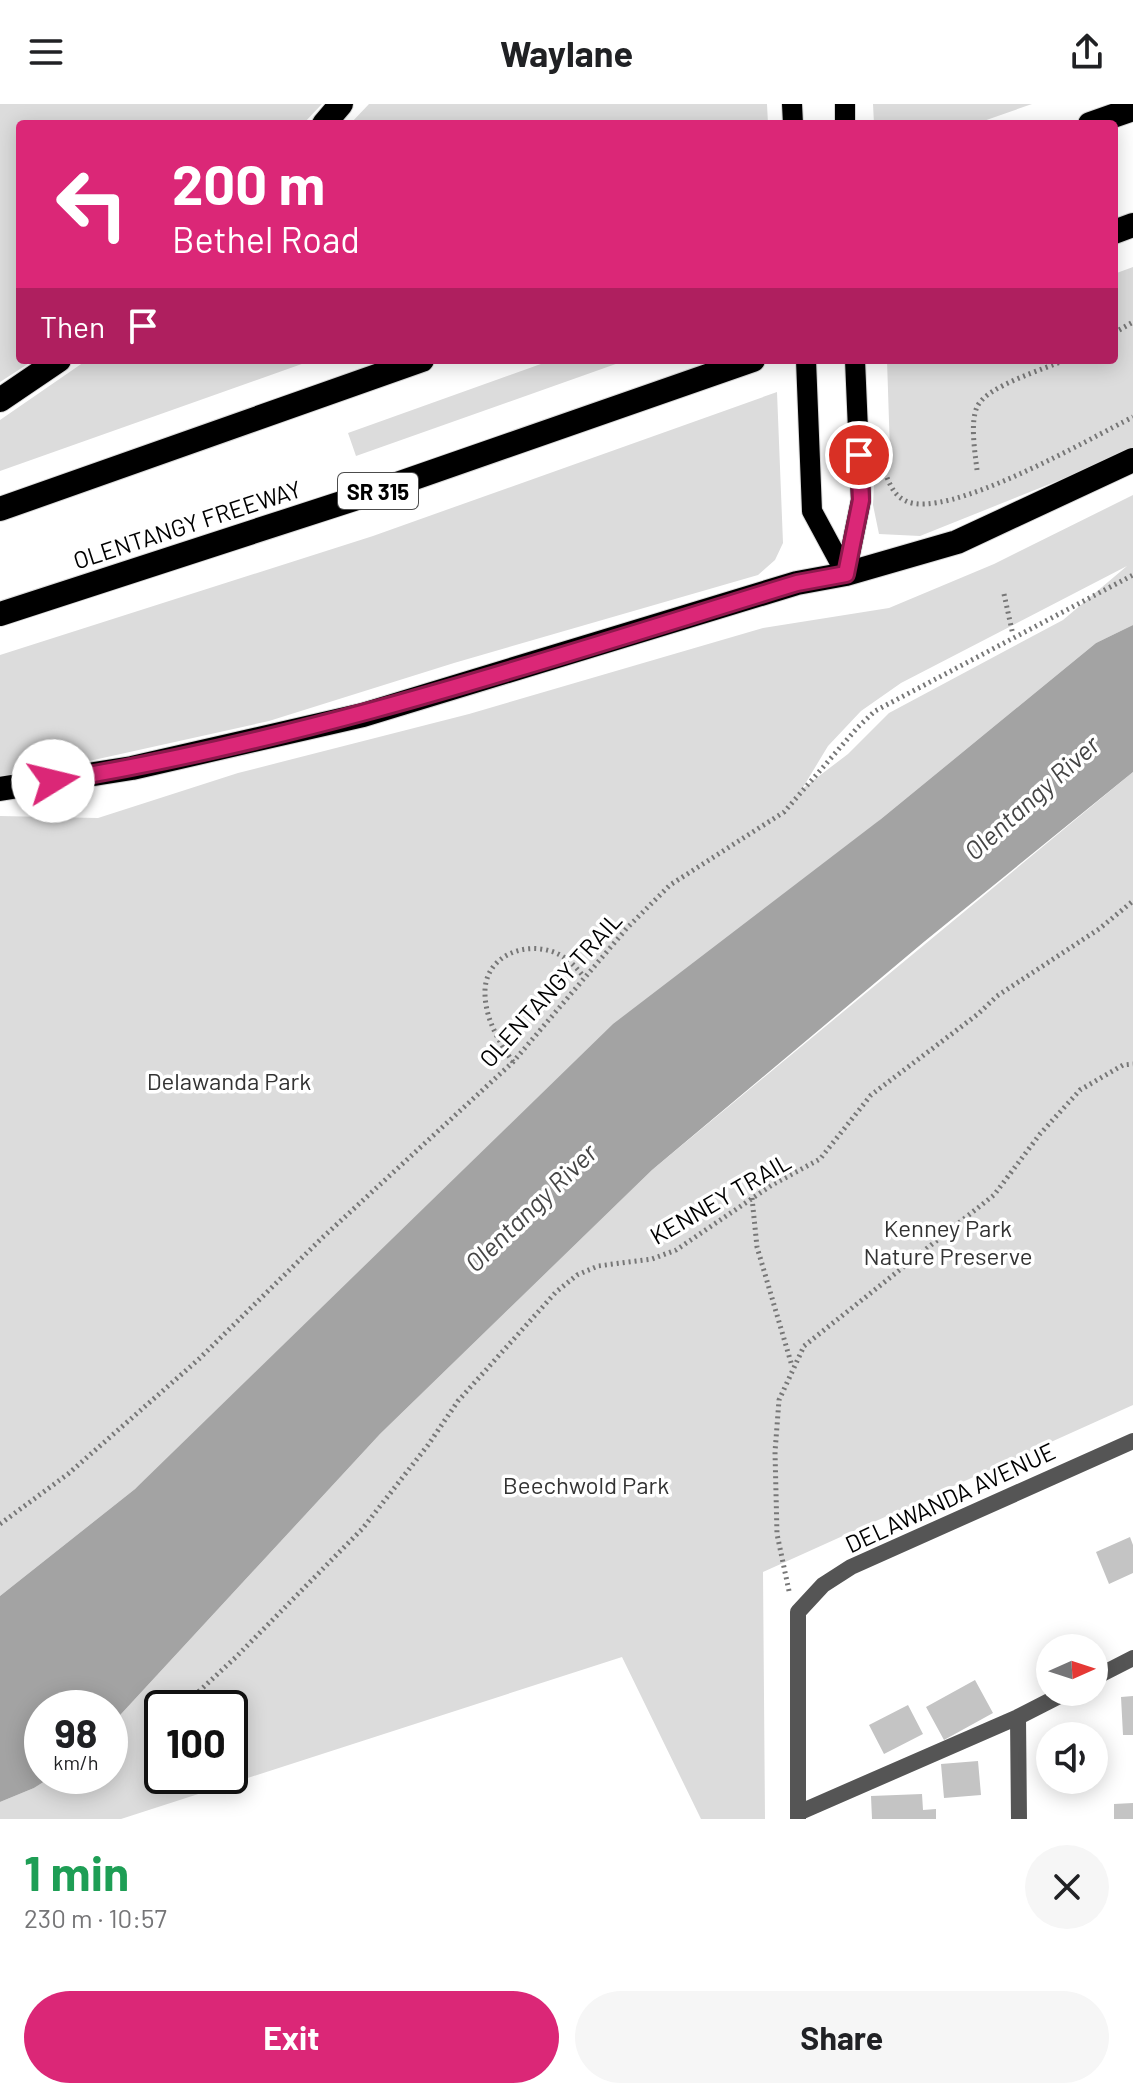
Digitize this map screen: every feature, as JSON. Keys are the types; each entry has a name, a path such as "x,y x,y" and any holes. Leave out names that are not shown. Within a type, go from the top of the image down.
{"highway":[{"path":"327,120 341,104"},
{"path":"1101,120 1133,109"},
{"path":"0,400 53,364"},
{"path":"0,509 411,364"},
{"name":"OLENTANGY FREEWAY","path":"0,614 354,499 742,364"},
{"path":"0,789 132,768 363,715 797,583 846,574 957,542 1133,460"}],"main road":[{"path":"806,364 812,511 846,574"},
{"path":"846,574 861,500 855,364"}],"street":[{"name":"DELAWANDA AVENUE","path":"798,1612 823,1585 851,1567 1133,1441"},
{"path":"798,1612 798,1816 1040,1706"},
{"path":"1108,1671 1133,1658"},
{"path":"1018,1717 1019,1819"}],"path":[{"path":"977,470 974,441 977,407 991,391 1055,364"},
{"path":"883,461 892,489 906,502 927,504 948,501 1006,479 1133,417"},
{"name":"OLENTANGY TRAIL","path":"0,1524 68,1474 199,1359 322,1238 534,1041 584,977 670,885 784,812 875,711 1013,635 1133,575"},
{"path":"1004,594 1013,635"},
{"name":"KENNEY TRAIL","path":"200,1690 363,1528 458,1401 556,1292 577,1275 598,1266 652,1259 676,1250 752,1198 820,1159 871,1095 978,1014 997,996 1099,929 1133,901"},
{"path":"513,1062 497,1038 488,1013 485,986 494,965 513,951 535,948 566,958 584,977"},
{"path":"798,1612 784,1582 777,1534 775,1452 779,1400 804,1346 994,1195 1013,1166 1080,1090 1123,1065 1133,1064"},
{"path":"752,1198 757,1247 792,1367"}],"green space":[{"path":"0,104 322,104 307,120 16,120 16,364 28,364 0,382"},
{"path":"369,104 767,104 768,120 354,120"},
{"path":"873,104 1032,104 986,120 874,120"},
{"path":"1133,267 1133,447 1085,470 920,536 879,534 873,505 875,463 890,452 887,364 1118,364 1118,273"},
{"path":"81,364 302,364 0,471 0,420"},
{"path":"541,364 616,364 356,456 348,433"},
{"path":"777,392 783,543 775,560 758,575 454,663 269,721 62,767 0,776 0,655 373,536"},
{"name":"Delawanda Park","path":"1133,495 1133,625 1096,643 881,819 135,1489 0,1596 0,816 98,818 238,773 469,714 763,628 889,608 994,564","holes":["1127,566 1063,620 889,713 848,754 802,789 828,746 861,711 901,683"]},
{"path":"1133,772 1133,1405 763,1572 765,1819 701,1819 622,1657 248,1778 248,1690 144,1690 144,1794 198,1794 121,1819 0,1819 0,1802 24,1792 128,1794 128,1707 380,1434 652,1170"}],"water":[{"name":"Olentangy River","path":"1133,625 1133,772 652,1170 380,1434 128,1707 128,1690 24,1690 24,1792 0,1802 0,1596 135,1489 613,1024 881,819 1096,643"}],"building":[{"path":"1130,1537 1133,1573 1109,1584 1096,1552"},
{"path":"975,1680 993,1713 944,1740 926,1707"},
{"path":"1133,1696 1133,1735 1123,1735 1121,1697"},
{"path":"908,1705 923,1734 884,1754 869,1725"},
{"path":"978,1761 981,1795 944,1798 941,1764"},
{"path":"922,1794 923,1810 936,1809 936,1819 872,1819 871,1796"},
{"path":"1133,1803 1133,1819 1114,1819 1114,1804"}],"route":[{"path":"53,781 132,768 363,715 797,583 846,574 861,500 859,455"}],"park label":[{"name":"Kenney Park Nature Preserve","path":"948,1241"},
{"name":"Beechwold Park","path":"586,1484"}]}
